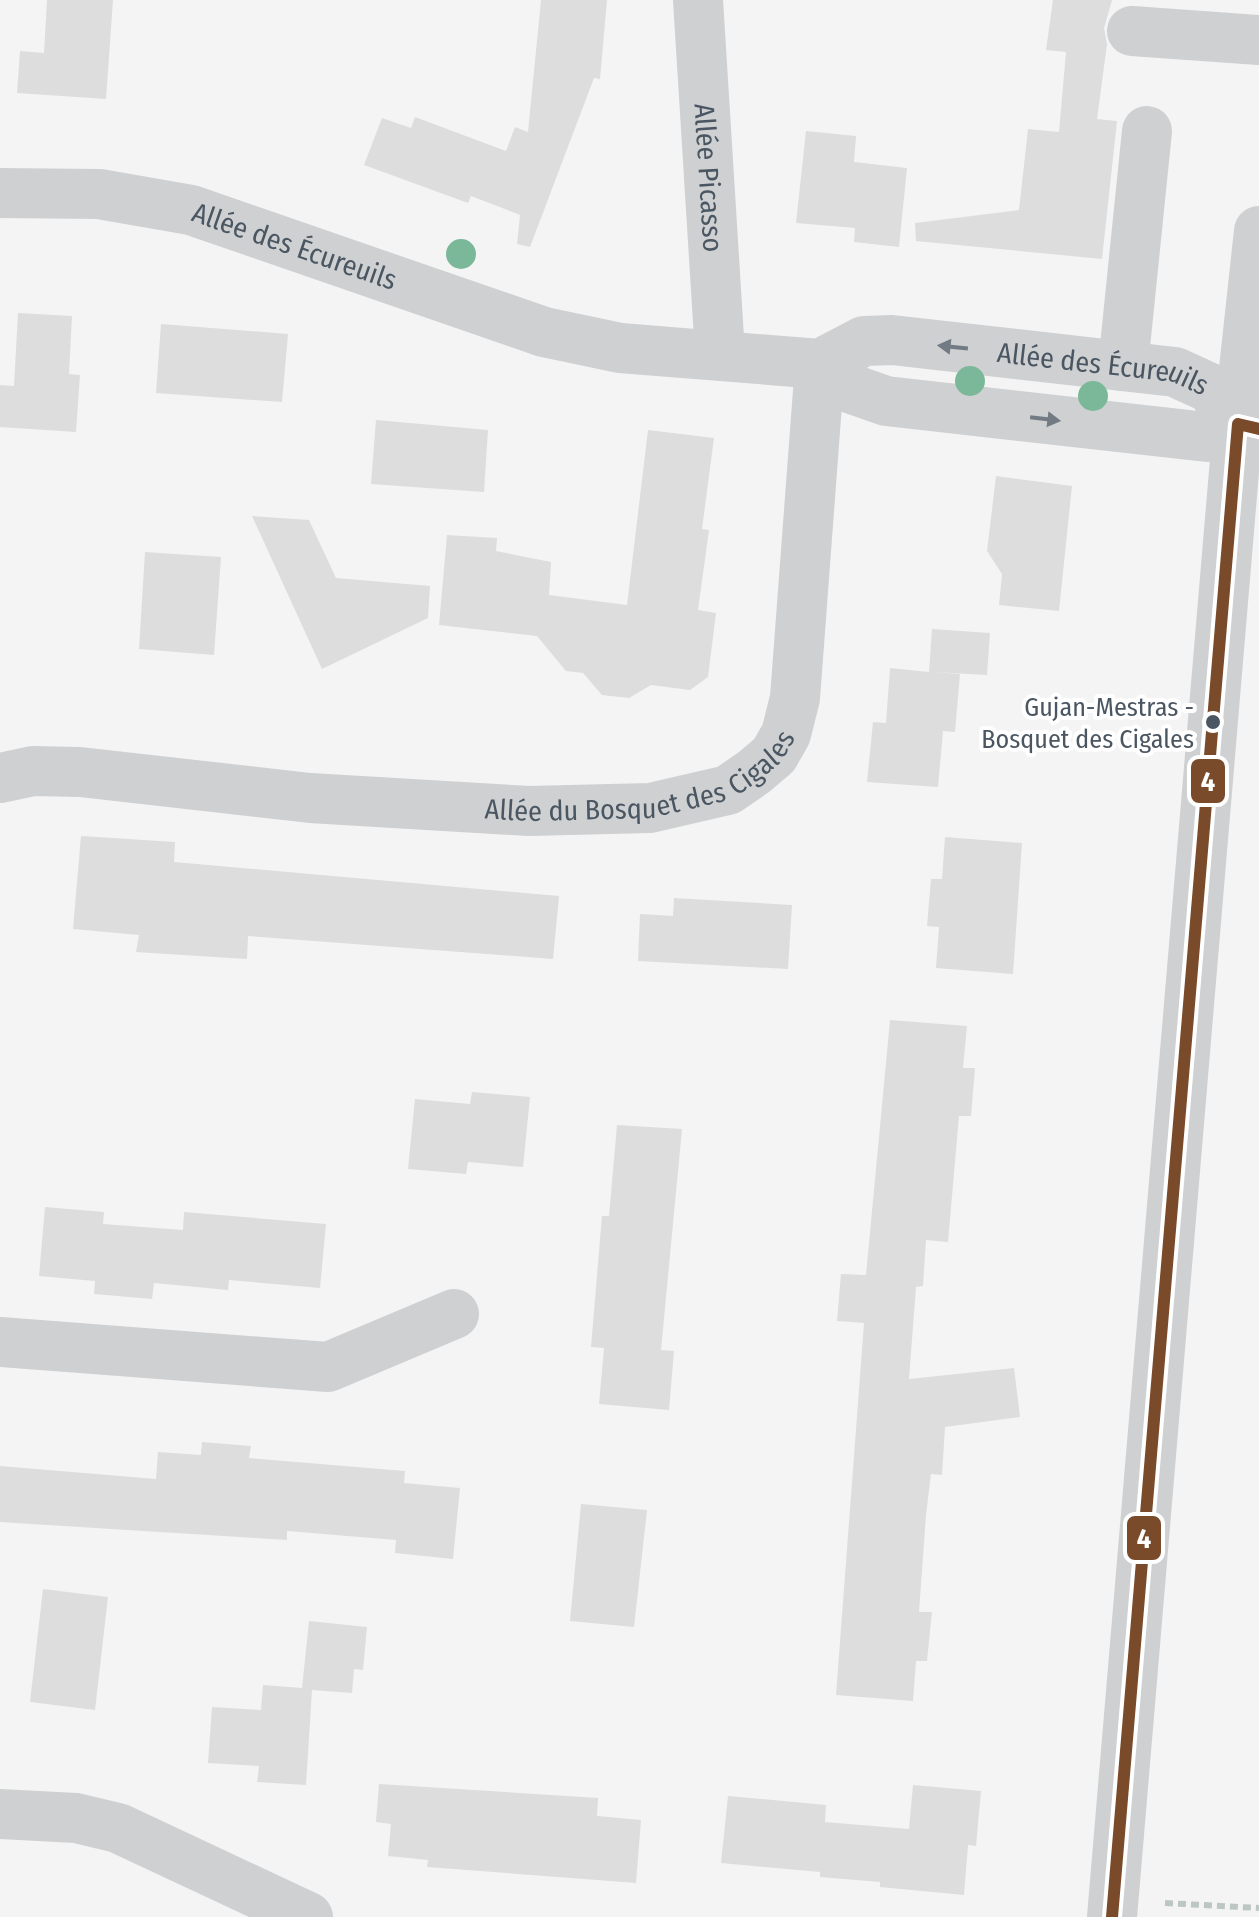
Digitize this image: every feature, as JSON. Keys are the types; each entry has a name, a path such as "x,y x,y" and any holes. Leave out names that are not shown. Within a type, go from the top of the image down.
{"street":[{"name":"Allée Picasso","path":"698,0 720,354"},
{"path":"1132,32 1259,40"},
{"path":"1123,366 1147,131"},
{"name":"Allée des Écureuils","path":"0,193 148,200 191,210 544,332 620,348 820,364 864,341 892,340 1175,372 1210,388 1249,426 1207,438 886,401 848,388 820,364"},
{"path":"1113,1908 1249,426 1259,230"},
{"name":"Allée du Bosquet des Cigales","path":"0,778 32,771 80,772 310,798 599,812 650,808 728,790 774,754 786,734 795,698 820,364"},
{"path":"0,1342 328,1368 454,1314"},
{"path":"0,1814 76,1818 118,1828 308,1917"}],"path":[{"path":"1113,1908 1259,1908"}],"building":[{"path":"47,0 113,0 106,99 17,93 20,51 44,53"},
{"path":"541,0 607,0 600,79 594,78 530,247 517,244 520,215 471,196 468,203 364,165 382,118 411,128 415,117 506,151 515,127 528,132"},
{"path":"1053,0 1112,0 1104,28 1107,44 1097,119 1117,121 1102,259 916,241 915,223 1019,210 1028,129 1059,132 1066,52 1046,50"},
{"path":"806,131 856,136 854,162 907,168 899,247 854,242 855,228 796,223"},
{"path":"18,313 72,316 69,374 80,375 76,432 0,427 0,385 14,386"},
{"path":"161,324 288,334 282,402 156,393"},
{"path":"376,420 488,430 484,492 371,484"},
{"path":"648,430 714,438 702,529 709,530 698,610 716,613 708,677 690,690 651,685 629,698 602,695 583,673 566,671 537,636 439,625 447,535 497,538 496,551 551,562 549,595 627,605"},
{"path":"996,476 1072,486 1059,611 999,605 1002,574 987,551"},
{"path":"252,516 309,520 336,578 430,586 428,618 322,669"},
{"path":"145,552 221,557 214,655 139,649"},
{"path":"932,629 990,633 987,675 933,672 960,674 955,732 943,731 938,787 867,782 873,722 886,723 890,668 929,672"},
{"path":"81,836 175,842 174,862 559,896 553,959 248,936 247,959 136,952 139,935 73,929"},
{"path":"945,837 1022,843 1013,974 936,968 939,927 927,926 931,879 942,879"},
{"path":"674,898 792,905 788,969 638,961 640,914 673,916"},
{"path":"890,1020 967,1026 963,1068 975,1068 971,1116 959,1116 948,1242 926,1240 923,1286 916,1287 909,1379 1014,1368 1020,1417 945,1427 942,1475 931,1474 926,1515 919,1612 932,1612 927,1661 916,1661 913,1701 836,1695 864,1323 837,1321 841,1274 866,1275"},
{"path":"472,1092 530,1097 523,1167 468,1162 466,1174 408,1169 415,1099 470,1104"},
{"path":"617,1125 682,1129 661,1350 674,1351 669,1410 599,1404 604,1348 591,1347 602,1216 609,1216"},
{"path":"45,1207 104,1212 103,1224 183,1230 184,1212 326,1224 320,1288 229,1280 228,1290 154,1283 152,1299 94,1294 95,1281 39,1276"},
{"path":"202,1442 251,1446 249,1458 405,1471 404,1483 460,1488 453,1559 395,1553 396,1540 287,1531 287,1540 0,1522 0,1466 156,1479 158,1452 201,1455"},
{"path":"581,1504 647,1510 634,1627 570,1621"},
{"path":"43,1589 108,1597 95,1710 30,1702"},
{"path":"309,1621 367,1627 363,1670 354,1669 352,1693 312,1690 306,1785 257,1782 259,1766 208,1763 212,1707 261,1710 263,1685 302,1688"},
{"path":"379,1784 598,1798 597,1816 641,1820 636,1883 427,1867 428,1860 388,1856 391,1824 376,1822"},
{"path":"913,1785 981,1791 976,1846 968,1845 964,1895 880,1887 880,1882 820,1877 820,1872 721,1863 728,1796 826,1805 825,1822 909,1829"}],"transit line":[{"name":"4","path":"1112,1917 1238,424 1259,429"}],"place":[{"name":"Gujan-Mestras - Bosquet des Cigales","path":"1213,722"}]}
